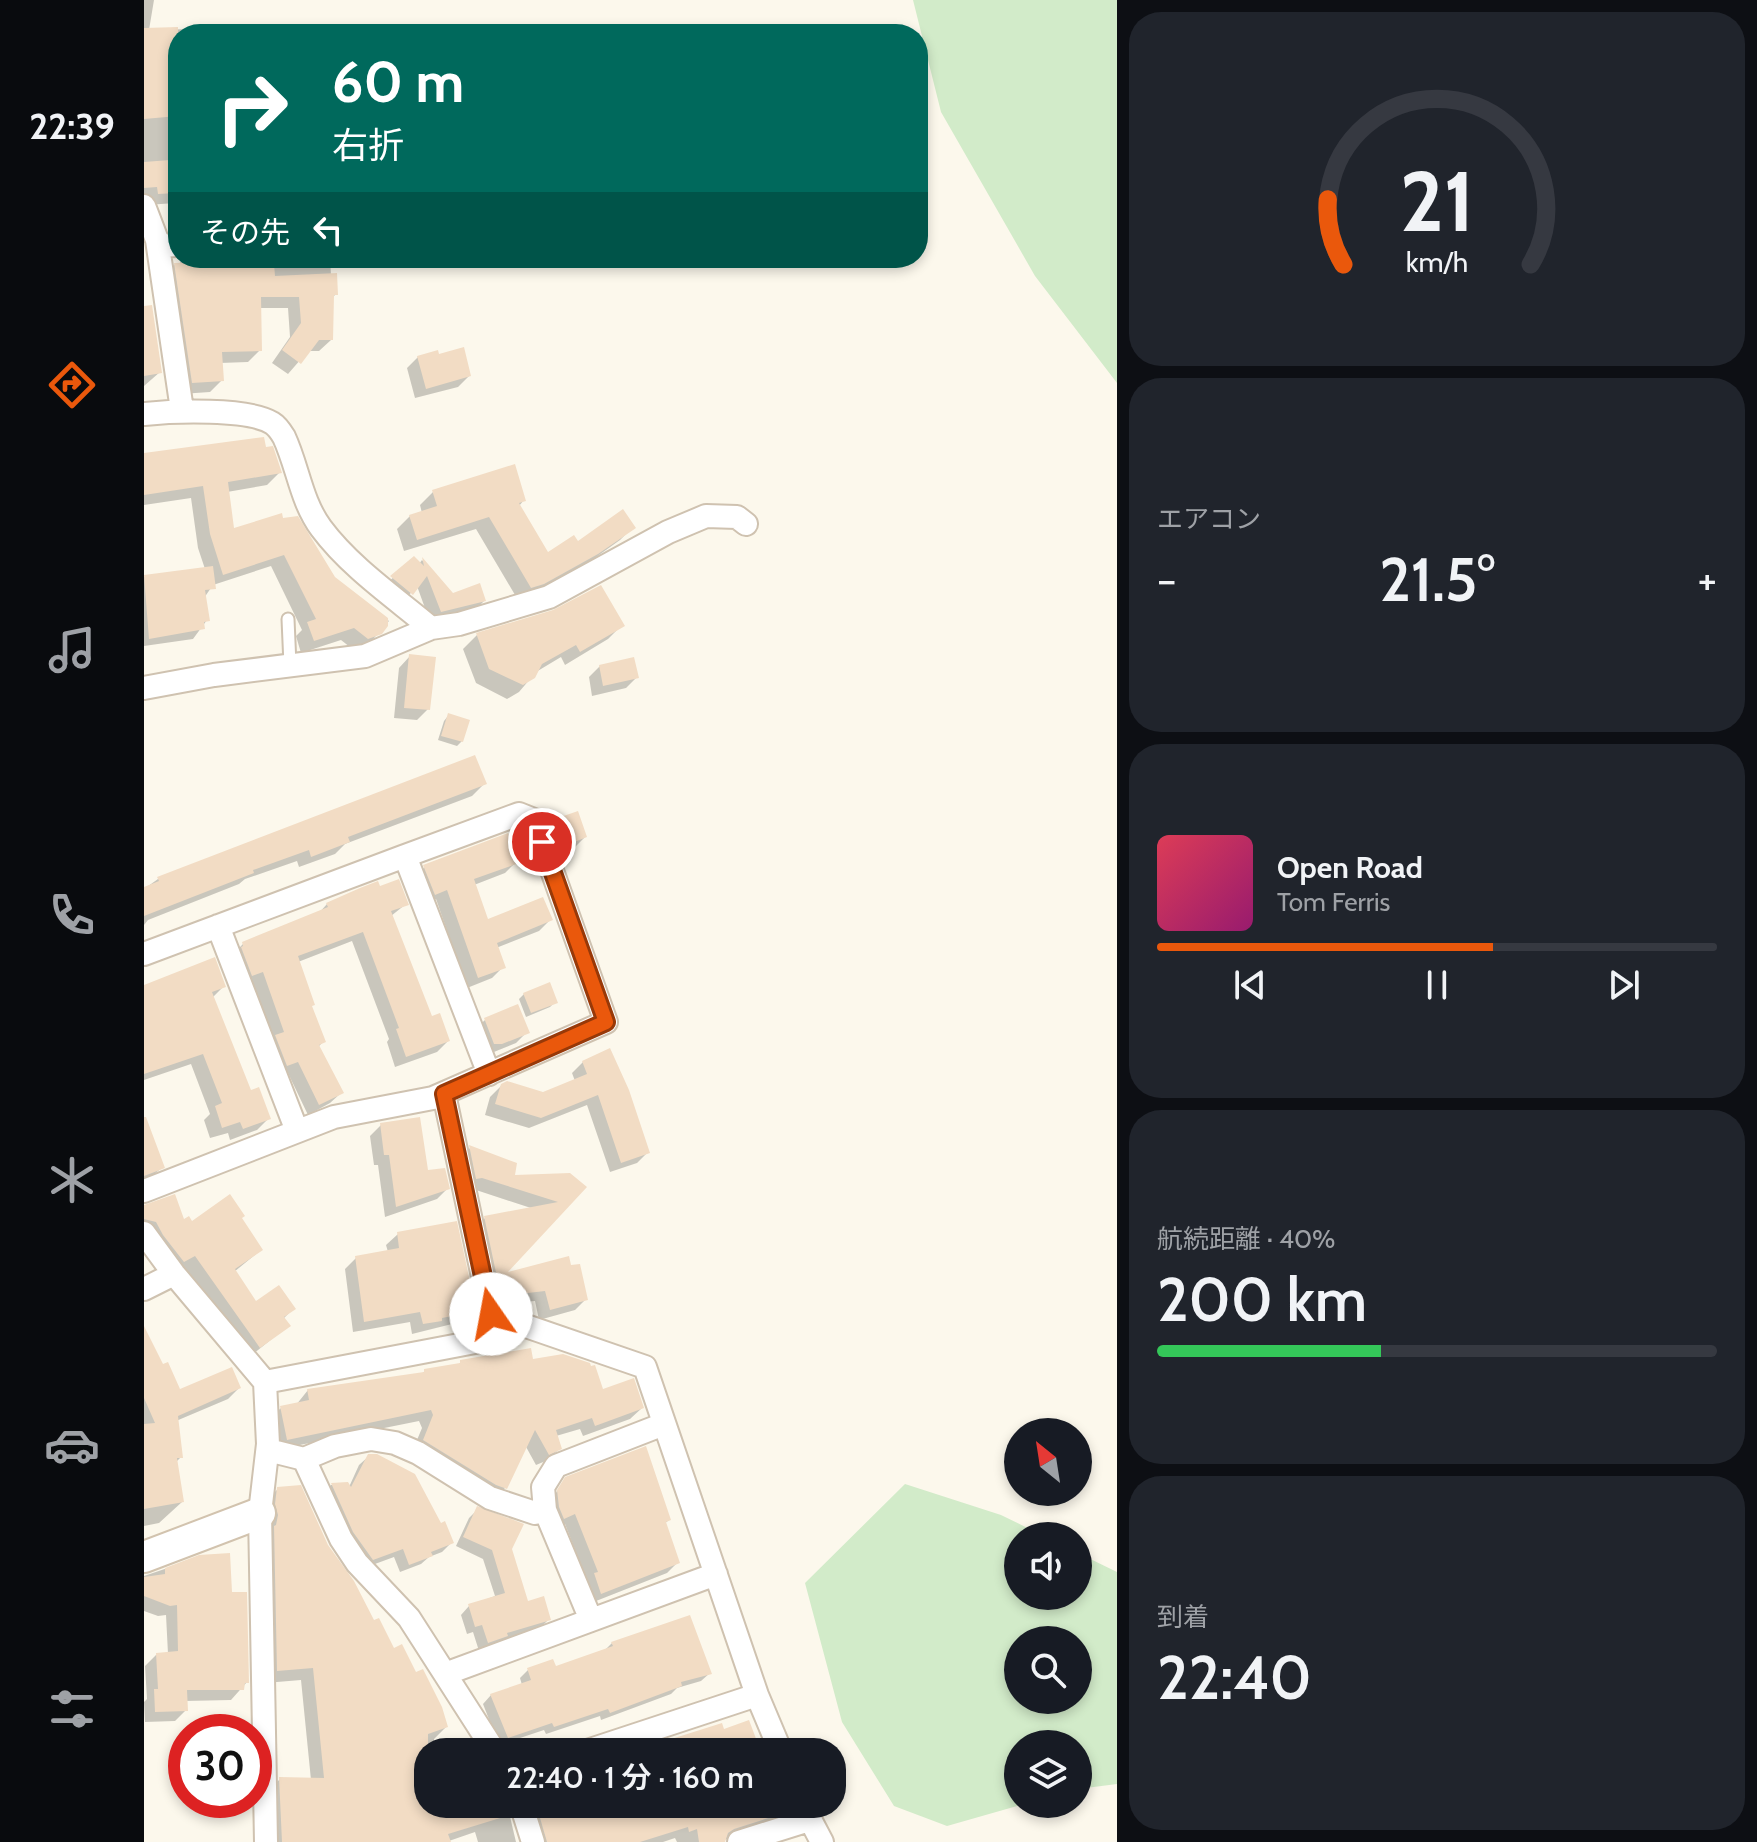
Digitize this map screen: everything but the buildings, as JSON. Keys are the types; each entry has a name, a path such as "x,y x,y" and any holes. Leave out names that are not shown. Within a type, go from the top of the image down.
{"street":[{"path":"144,206 168,245"},
{"path":"170,268 182,410"},
{"path":"144,414 182,410 263,419 276,424 284,437 305,499 319,525 334,544 431,628"},
{"path":"145,681 365,656 431,628 459,624 549,597 668,532 706,516 737,517 746,524"},
{"path":"144,954 519,814 534,820 606,1022 444,1094 334,1117 144,1191"},
{"path":"405,856 489,1074"},
{"path":"218,926 297,1131"},
{"path":"265,1382 496,1338 444,1094"},
{"path":"144,1233 174,1274 265,1382 268,1450 260,1513 266,1842"},
{"path":"144,1289 174,1274"},
{"path":"491,1314 645,1367 757,1695 775,1738"},
{"path":"591,1620 545,1510 543,1487 556,1466 664,1424"},
{"path":"268,1450 304,1459 347,1443 371,1439 395,1443 418,1453 490,1498 535,1513 545,1510"},
{"path":"304,1459 341,1539 357,1563 409,1618 486,1738"},
{"path":"144,1557 260,1513"},
{"path":"445,1674 716,1574"},
{"path":"626,1738 757,1695"},
{"path":"525,1818 533,1842"},
{"path":"739,1842 793,1818"},
{"path":"809,1818 822,1842"}],"lane":[{"path":"288,619 290,665"}],"green space":[{"path":"913,0 1117,0 1117,383 1035,276 941,112 928,60 928,24 919,24"},
{"path":"905,1484 1015,1522 1004,1522 1004,1610 1092,1610 1092,1560 1117,1572 1117,1784 1092,1787 1092,1730 1004,1730 1004,1810 947,1826 894,1806 842,1722 805,1583"}],"route":[{"path":"491,1314 444,1094 606,1022 542,842"}]}
